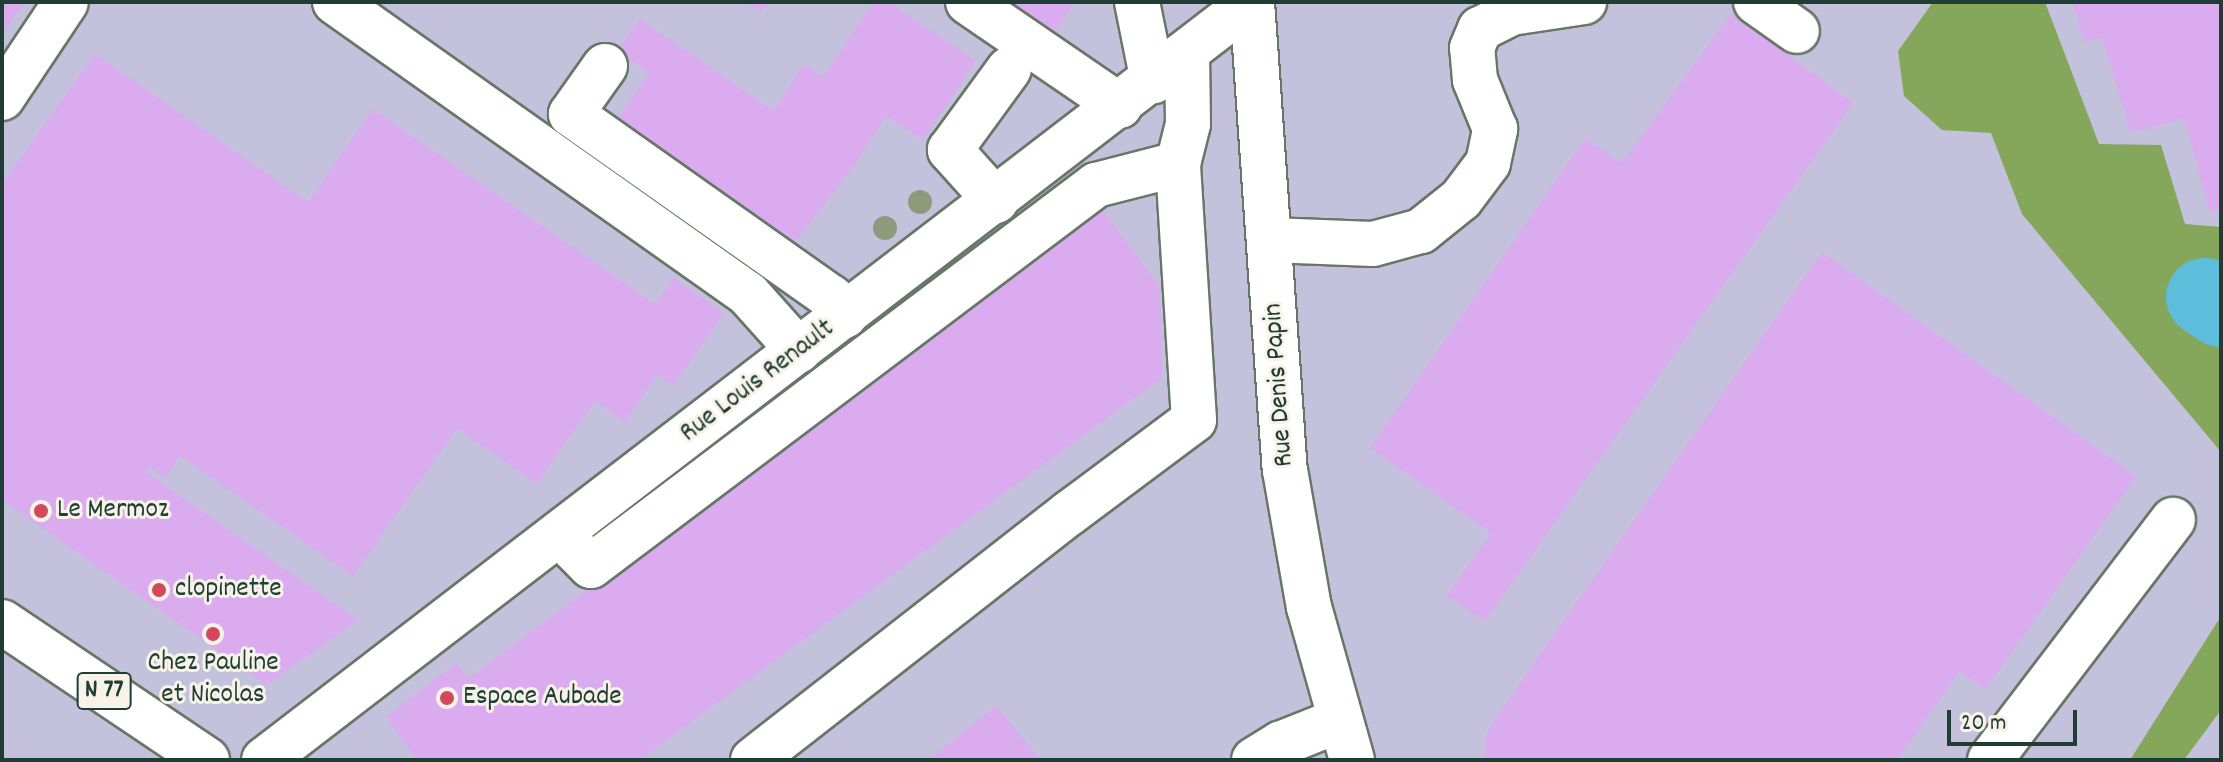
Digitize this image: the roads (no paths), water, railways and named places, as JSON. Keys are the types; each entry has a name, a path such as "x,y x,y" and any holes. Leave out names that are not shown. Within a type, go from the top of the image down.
{"street":[{"path":"2,98 66,2"},
{"path":"335,2 748,294 799,351"},
{"path":"968,2 1136,94 1137,2"},
{"name":"Rue Louis Renault","path":"264,760 1187,55 1252,2"},
{"name":"Rue Denis Papin","path":"1252,2 1285,470 1309,607 1346,740"},
{"path":"1270,240 1373,244 1421,231 1461,199 1488,163 1495,129 1475,80 1472,48 1480,29 1511,13 1584,2"},
{"path":"1756,2 1797,31"},
{"path":"753,760 1068,514 1194,420 1178,164 1188,124 1187,55"},
{"path":"605,66 571,114 832,298 845,316"},
{"path":"996,201 950,150 1009,69"},
{"path":"559,534 591,566 1096,185 1178,164"},
{"path":"1990,760 2173,520"},
{"name":"N 77","path":"2,622 207,760"},
{"path":"1254,760 1280,744 1346,740"}],"waterway":[{"path":"2205,297 2221,308"}],"place":[{"name":"Le Mermoz","path":"41,511"},
{"name":"clopinette","path":"159,590"},
{"name":"Chez Pauline et Nicolas","path":"213,634"},
{"name":"Espace Aubade","path":"447,698"}]}
